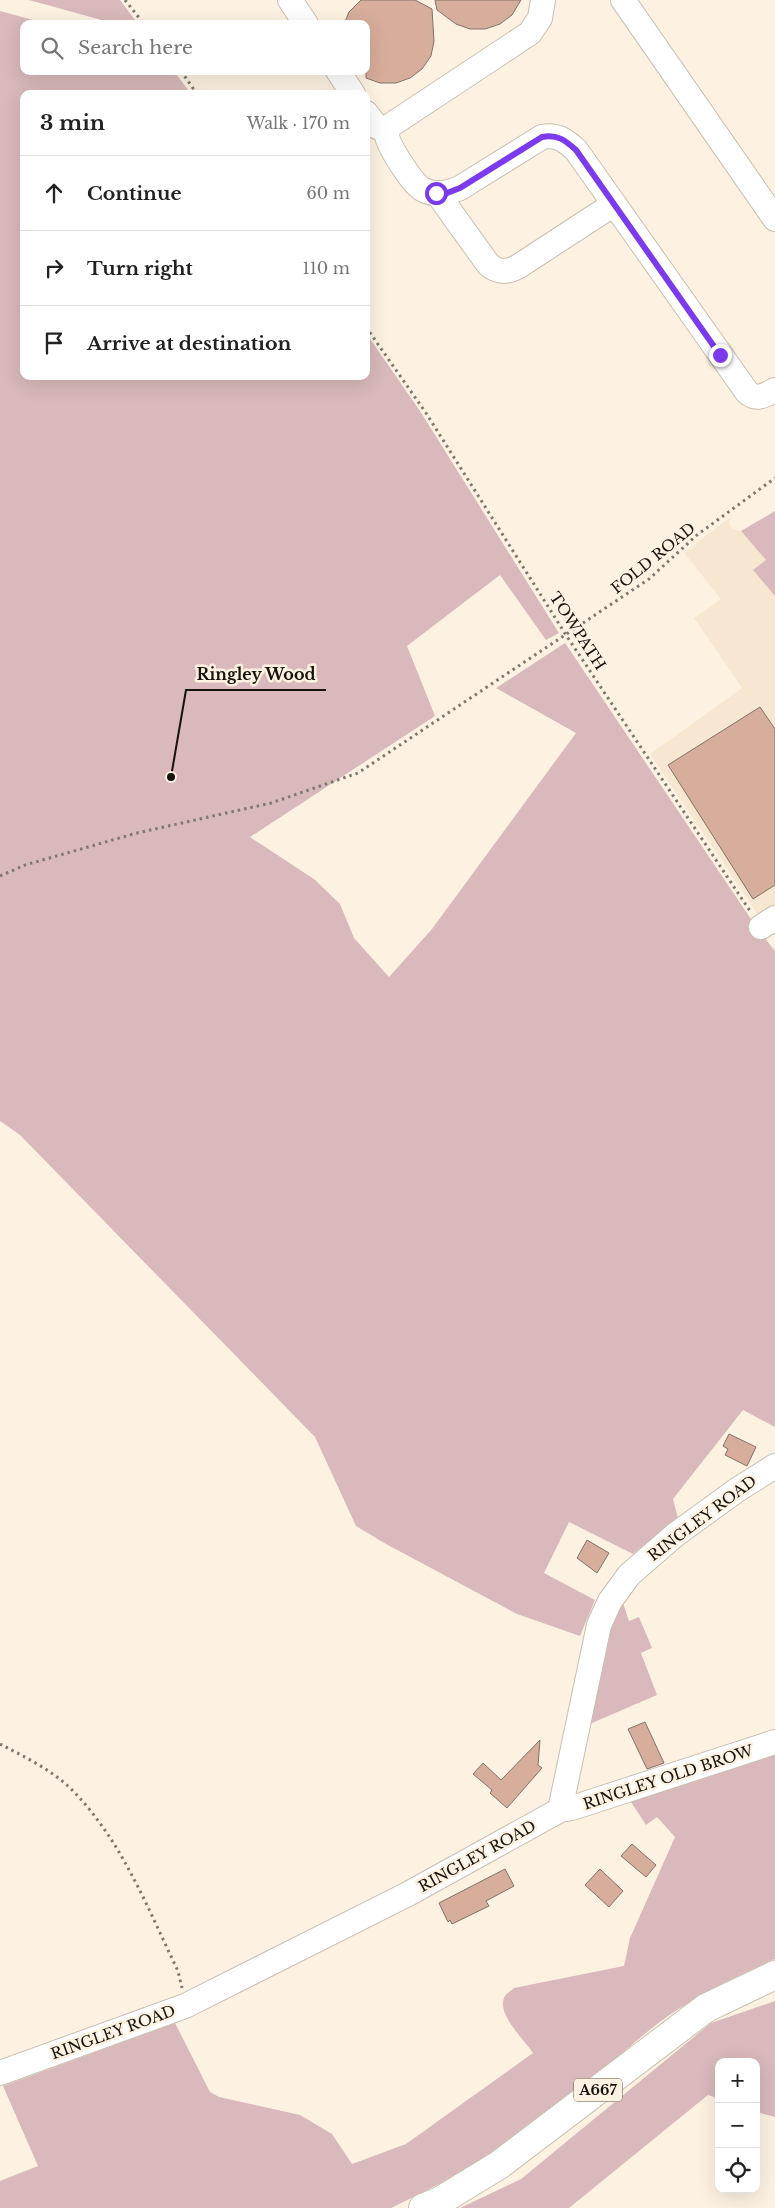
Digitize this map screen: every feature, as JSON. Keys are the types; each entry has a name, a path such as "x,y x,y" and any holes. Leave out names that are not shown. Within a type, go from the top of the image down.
{"main road":[{"name":"A667","path":"423,2208 440,2201 499,2165 706,2008 775,1975"}],"street":[{"path":"290,0 303,20"},
{"path":"543,0 540,18 530,33 391,125 388,129 388,138 394,151 416,184 422,189 436,193 447,193 460,188 542,137 550,135 561,138 576,150 747,392 756,397 761,397 775,390"},
{"path":"623,0 775,219"},
{"path":"341,75 350,90"},
{"path":"370,118 377,127 388,129"},
{"path":"436,193 488,264 494,269 505,272 519,266 614,204"},
{"name":"RINGLEY ROAD","path":"0,2072 185,2006 408,1894 560,1810 599,1625 610,1601 629,1575 675,1535 736,1490 775,1466"},
{"name":"RINGLEY OLD BROW","path":"560,1810 572,1808 775,1742"}],"path":[{"path":"125,0 141,20"},
{"path":"184,75 194,90"},
{"name":"TOWPATH","path":"370,333 426,413 566,635 768,923"},
{"name":"FOLD ROAD","path":"0,876 25,865 137,833 271,803 358,773 649,580 697,535 775,478"},
{"path":"0,1744 37,1763 67,1785 101,1822 130,1872 178,1971 185,2006"}],"shaded area":[{"path":"29,0 120,0 135,20 102,20"},
{"path":"0,11 33,20 20,20 20,75 177,75 188,90 20,90 20,380 370,380 370,339 420,411 559,633 546,640 500,575 407,646 435,716 250,837 314,879 340,904 354,938 389,977 432,929 576,733 496,688 565,643 757,928 775,951 775,1427 743,1410 673,1499 678,1518 633,1554 569,1522 544,1573 595,1600 580,1636 517,1614 356,1526 315,1437 20,1135 0,1121"},
{"path":"775,511 775,596 753,570 766,560 741,531"},
{"path":"730,517 729,523 732,528 741,531 766,560 753,570 775,596 775,909 760,918 650,754 742,688 694,618 721,599 684,553"},
{"path":"623,1603 629,1621 639,1617 652,1648 641,1653 657,1695 585,1726 612,1622"},
{"path":"775,1751 775,1959 707,1992 668,2016 538,2124 477,2163 391,2208 0,2208 0,2181 38,2166 3,2086 175,2023 210,2092 219,2097 300,2115 332,2134 352,2164 406,2144 533,2053 512,2026 504,2010 505,1996 514,1988 624,1966 630,1938 675,1837 657,1817 646,1825 629,1799"},
{"path":"775,2001 775,2117 760,2113 760,2058 715,2058 715,2098 708,2095 569,2208 460,2208 521,2179 711,2023"}],"building":[{"path":"361,0 415,0 432,9 434,41 431,56 422,69 410,78 396,83 380,83 366,78 366,75 370,75 370,20 346,20 349,12"},
{"path":"435,0 521,0 512,15 500,24 485,29 470,29 456,24 437,10"},
{"path":"760,707 775,729 775,885 753,899 668,765"},
{"path":"729,1434 756,1447 747,1466 725,1455 728,1449 723,1446"},
{"path":"587,1540 609,1553 597,1573 577,1558"},
{"path":"645,1722 664,1763 647,1769 628,1729"},
{"path":"540,1740 538,1765 542,1768 507,1808 490,1793 492,1790 473,1774 483,1763 501,1780"},
{"path":"632,1844 656,1865 646,1877 621,1856"},
{"path":"505,1869 514,1886 486,1901 489,1906 452,1924 450,1920 448,1922 439,1903"},
{"path":"600,1869 623,1891 609,1907 585,1885"}],"place":[{"name":"Ringley Wood","path":"171,777"}],"route":[{"path":"436,193 452,192 460,188 542,137 550,135 561,138 576,150 720,355"}]}
